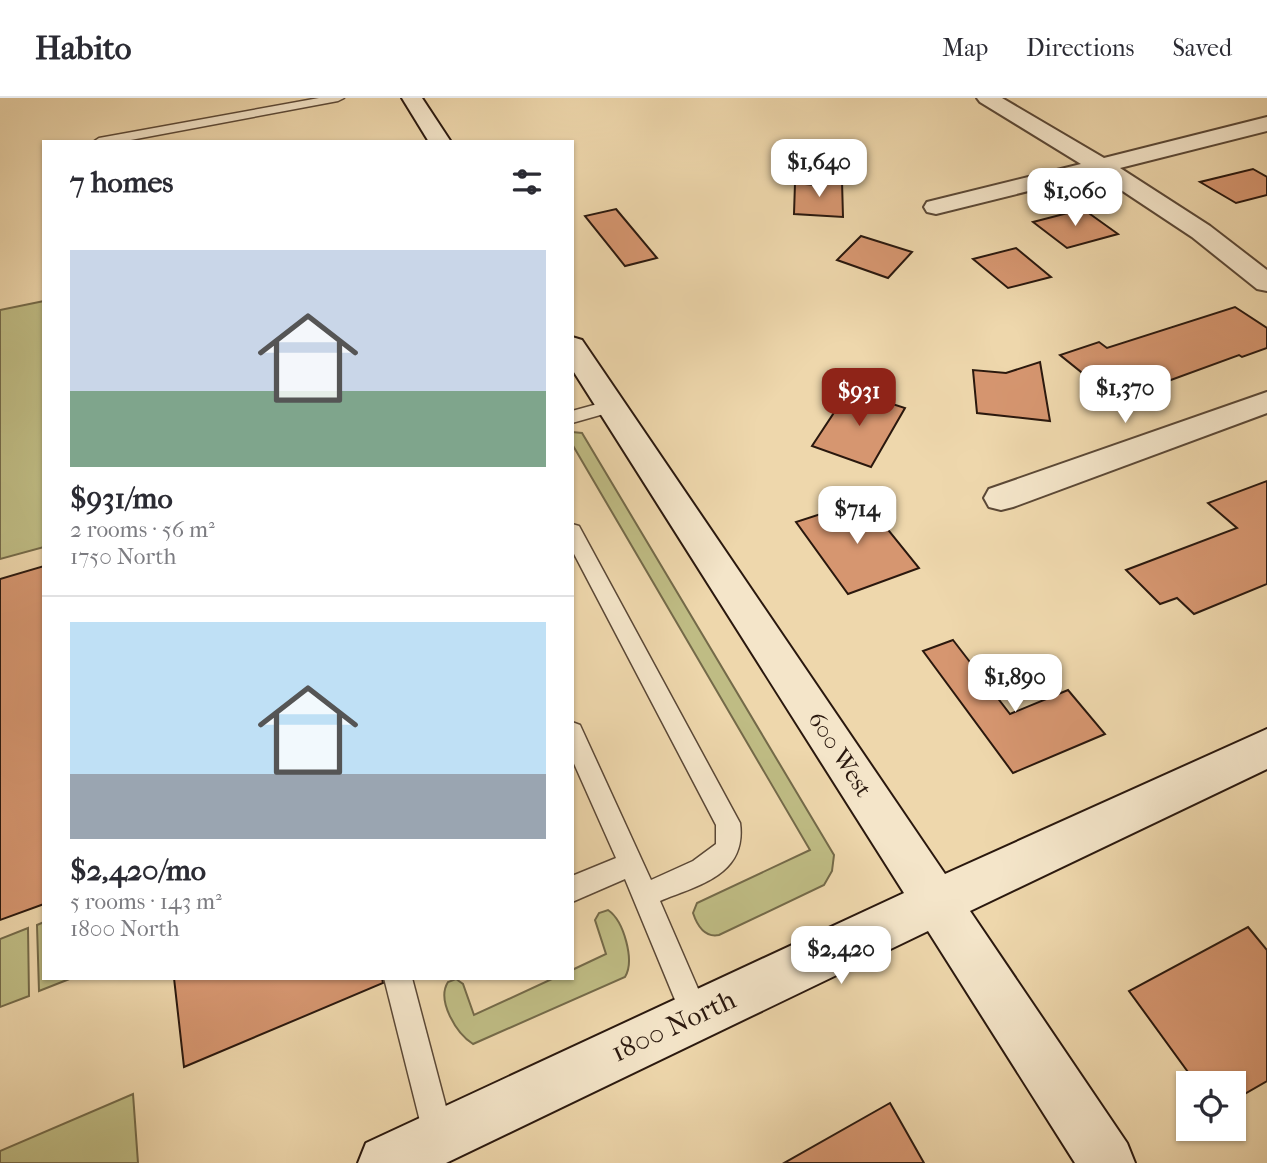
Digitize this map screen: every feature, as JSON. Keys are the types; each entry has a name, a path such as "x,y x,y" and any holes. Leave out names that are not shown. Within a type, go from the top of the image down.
{"street":[{"path":"412,98 439,140"},
{"path":"987,98 1226,248 1267,283"},
{"path":"936,207 1267,124"},
{"name":"600 West","path":"574,353 592,412 939,904 1107,1163"},
{"path":"1001,498 1267,402"},
{"name":"1800 North","path":"386,1163 695,1014 939,904 1267,748"}],"lane":[{"path":"110,140 338,98"},
{"path":"574,535 728,823 730,838 726,852 714,863 645,895"},
{"path":"574,736 695,1014"},
{"path":"574,888 631,864"},
{"path":"399,980 439,1137"}],"shaded area":[{"path":"42,301 42,548 0,559 0,310"},
{"path":"574,432 582,433 834,855 832,871 824,885 719,935 709,935 699,926 693,913 697,903 810,850 574,447"},
{"path":"608,910 614,915 623,932 629,961 625,977 473,1044 461,1033 446,1007 445,990 448,982 457,980 463,984 474,1015 550,980 574,980 574,969 606,954 595,920 599,913"},
{"path":"42,923 42,980 67,980 39,991 37,925"},
{"path":"28,928 29,996 0,1007 0,939"},
{"path":"133,1094 138,1163 0,1163 0,1151"}],"building":[{"path":"1253,169 1267,177 1267,195 1236,203 1200,182"},
{"path":"814,179 842,181 843,217 794,214 795,183 814,185"},
{"path":"616,209 657,258 625,266 585,216"},
{"path":"1083,209 1118,234 1067,248 1033,222"},
{"path":"861,236 912,252 888,278 837,260"},
{"path":"1016,248 1051,277 1008,288 973,259"},
{"path":"1235,307 1267,328 1267,348 1242,357 1239,355 1116,400 1060,355 1099,342 1107,348"},
{"path":"1040,362 1050,421 977,413 973,370 1006,373"},
{"path":"849,390 905,408 871,467 812,446"},
{"path":"1267,481 1267,584 1194,614 1177,598 1160,604 1126,570 1237,528 1208,503"},
{"path":"864,500 919,568 848,594 796,522"},
{"path":"42,567 42,905 0,920 0,579"},
{"path":"953,640 1010,714 1068,690 1105,734 1013,773 923,651"},
{"path":"1248,927 1267,950 1267,1081 1246,1093 1246,1071 1187,1071 1129,991"},
{"path":"174,980 382,980 383,983 184,1067"},
{"path":"890,1103 924,1163 784,1163"}]}
